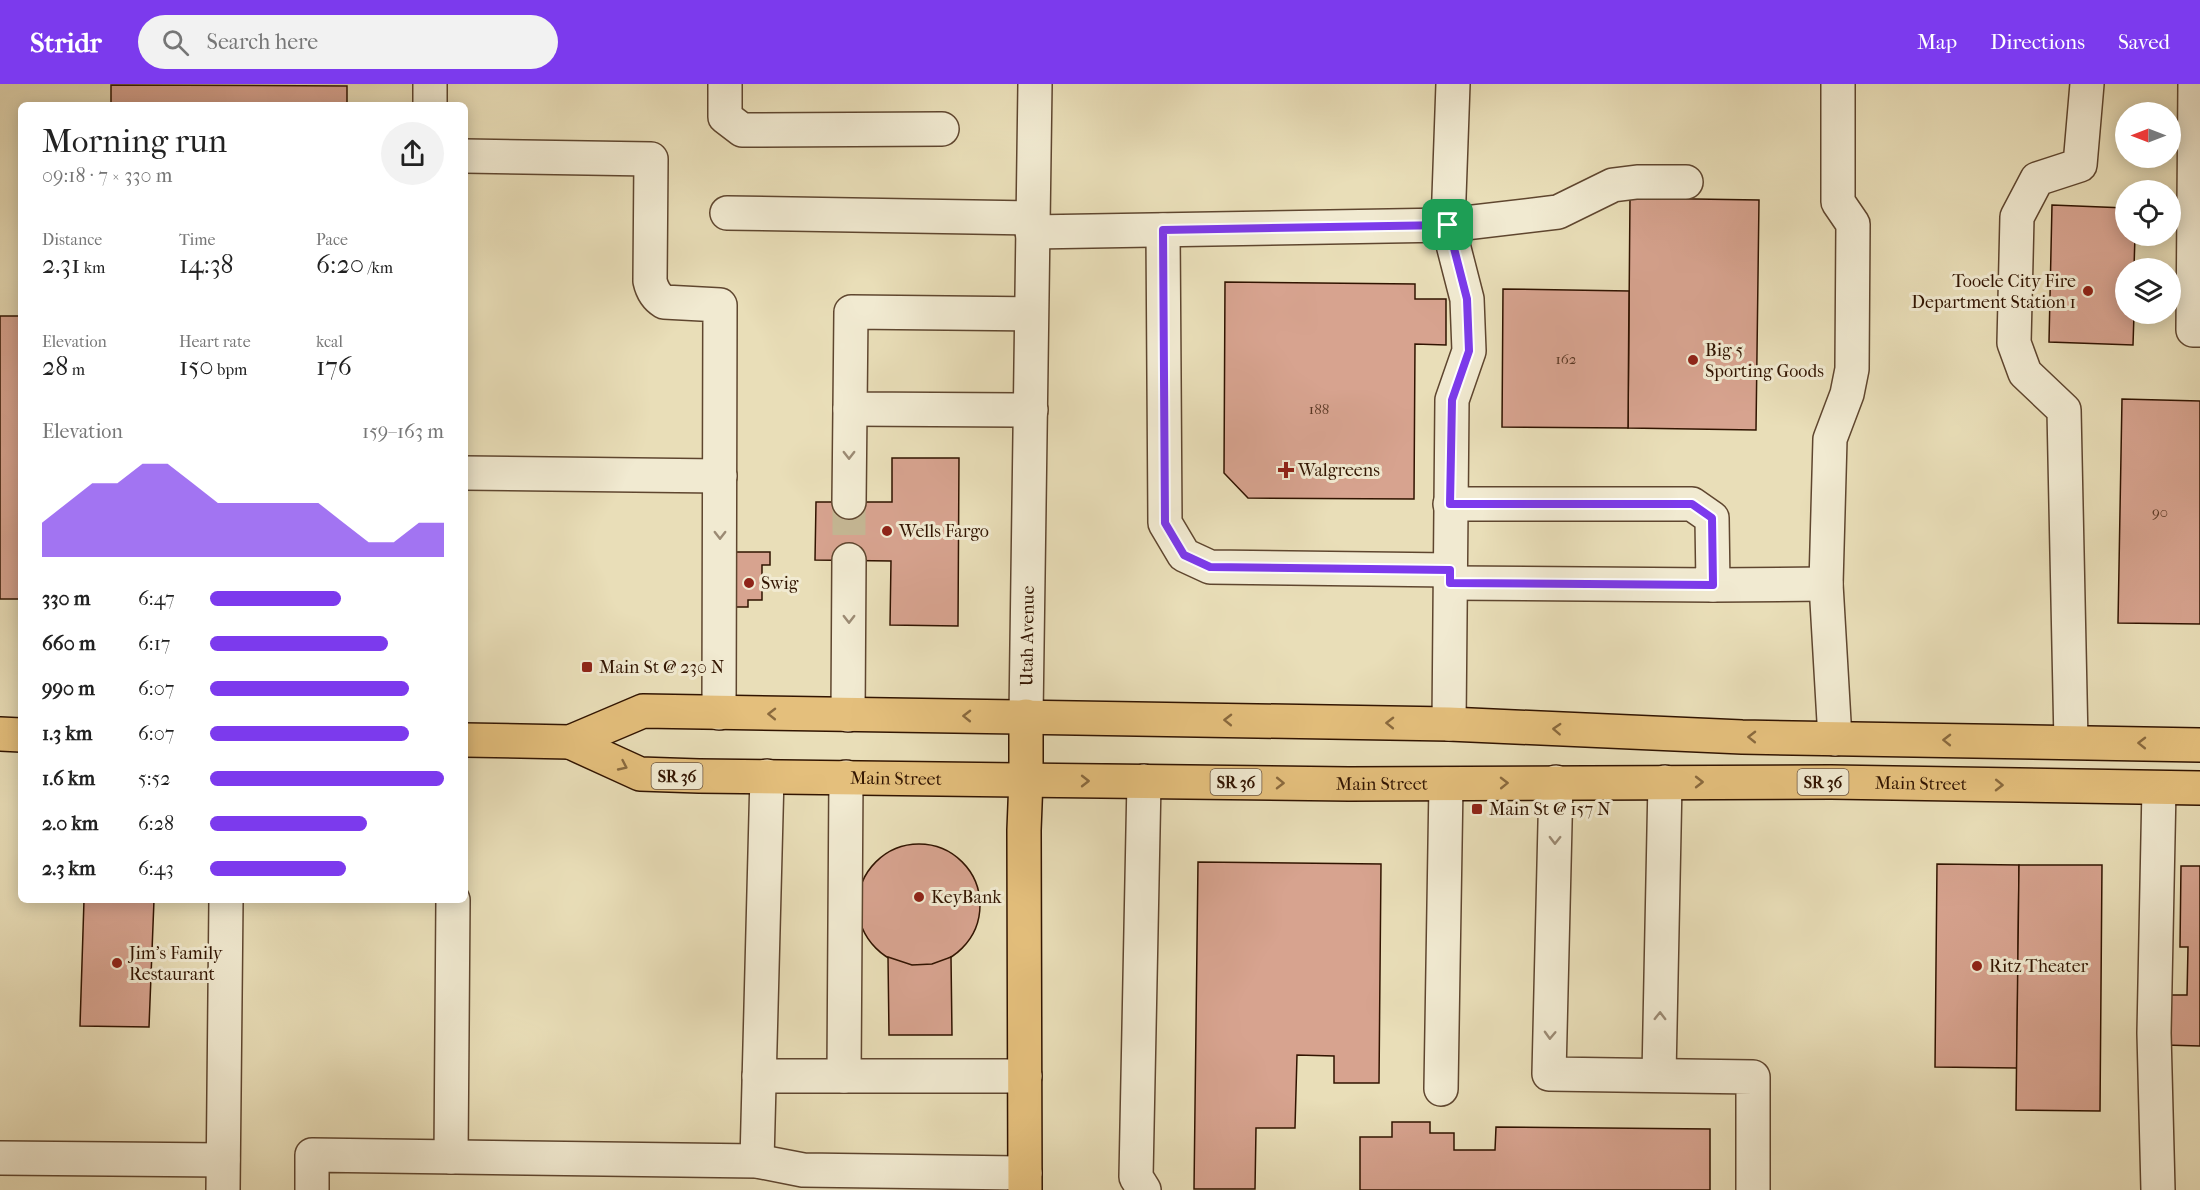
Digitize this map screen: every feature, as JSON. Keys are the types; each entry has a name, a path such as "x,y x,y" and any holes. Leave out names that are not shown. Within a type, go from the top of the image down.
{"main road":[{"name":"Main Street","path":"468,741 570,742 643,711 1449,724 1623,733 1835,739 2200,745"},
{"name":"Utah Avenue","path":"1025,1182 1026,716"},
{"path":"0,734 18,735"},
{"name":"Main Street","path":"570,742 640,774 1446,784 1831,782 2200,788"}],"street":[{"path":"430,84 430,102"},
{"path":"725,84 725,117 742,130 942,129"},
{"name":"Utah Avenue","path":"1026,716 1035,84"},
{"path":"1449,724 1452,400 1469,351 1467,299 1448,225 1453,84"},
{"path":"1835,739 1826,584 1830,439 1847,394 1851,369 1853,224 1838,202 1838,84"},
{"path":"2071,742 2064,410 2025,373 2014,343 2017,217 2037,179 2079,165 2087,84"},
{"path":"2190,84 2200,84"},
{"path":"2195,84 2193,330 2200,330"},
{"path":"468,156 651,159 650,281 652,290 664,302 720,305 719,713"},
{"path":"727,213 1163,230 1448,225 1558,212 1613,185 1637,182 1686,182"},
{"path":"1163,230 1165,523 1184,555 1210,567 1713,585 1826,584"},
{"path":"849,502 851,312 1031,314"},
{"path":"850,409 1030,410"},
{"path":"468,473 720,476"},
{"path":"1450,504 1692,504 1712,518 1713,585"},
{"path":"848,715 849,560"},
{"path":"757,1161 767,776"},
{"path":"844,1076 846,777"},
{"path":"1144,781 1136,1177 1144,1190"},
{"path":"1556,782 1549,1074 1753,1077 1753,1190"},
{"path":"1659,1075 1665,782"},
{"path":"1441,1089 1446,784"},
{"path":"2158,788 2154,1033 2158,1190"},
{"path":"0,1158 223,1175 226,903"},
{"path":"451,1157 453,903"},
{"path":"759,1076 1025,1076"},
{"path":"312,1190 312,1155 757,1161 803,1170 1025,1182"}],"building":[{"path":"111,85 347,86 347,102 111,102"},
{"name":"Big 5 Sporting Goods","path":"1630,198 1759,200 1756,430 1628,428"},
{"name":"Tooele City Fire Department Station 1","path":"2052,205 2115,208 2115,246 2135,246 2134,258 2115,258 2115,324 2134,324 2133,345 2049,342"},
{"name":"Walgreens","path":"1225,282 1415,284 1415,299 1446,299 1446,345 1415,344 1414,499 1248,498 1224,473"},
{"path":"1503,289 1629,291 1628,428 1502,427"},
{"path":"0,316 18,316 18,599 0,599"},
{"path":"2122,399 2200,401 2200,624 2118,623"},
{"name":"Wells Fargo","path":"892,458 959,458 958,626 890,625 891,561 815,560 816,502 892,502"},
{"name":"Swig","path":"736,552 770,552 770,565 762,565 762,600 748,600 748,607 735,607"},
{"name":"KeyBank","path":"919,844 942,849 962,862 975,882 980,905 975,928 962,948 942,961 919,966 896,961 876,948 863,928 858,905 863,882 876,862 896,849"},
{"path":"1198,862 1381,864 1379,1083 1334,1083 1334,1056 1297,1055 1295,1128 1256,1128 1255,1189 1194,1189"},
{"name":"Ritz Theater","path":"1937,864 2019,865 2017,1068 1935,1067"},
{"path":"2019,865 2102,865 2100,1111 2016,1110"},
{"path":"2181,866 2200,866 2200,1046 2165,1045 2166,995 2187,995 2188,947 2180,947"},
{"name":"Jim's Family Restaurant","path":"84,903 154,903 149,1027 80,1026"},
{"path":"888,957 912,965 932,964 951,957 952,1035 889,1035"},
{"path":"1392,1122 1430,1122 1430,1133 1454,1133 1454,1150 1495,1150 1496,1127 1710,1129 1710,1190 1360,1190 1360,1137 1392,1137"}],"tunnel":[{"path":"849,502 849,560"}],"place":[{"name":"Tooele City Fire Department Station 1","path":"2088,291"},
{"name":"Big 5 Sporting Goods","path":"1693,360"},
{"name":"Walgreens","path":"1286,470"},
{"name":"Wells Fargo","path":"887,531"},
{"name":"Swig","path":"749,583"},
{"name":"Main St @ 230 N","path":"587,667"},
{"name":"Main St @ 157 N","path":"1477,809"},
{"name":"KeyBank","path":"919,897"},
{"name":"Jim's Family Restaurant","path":"117,963"},
{"name":"Ritz Theater","path":"1977,966"}],"route":[{"path":"1448,225 1467,299 1469,351 1452,400 1450,504 1692,504 1712,518 1713,585 1450,583 1450,570 1210,567 1184,555 1165,523 1163,230 1448,225"}]}
